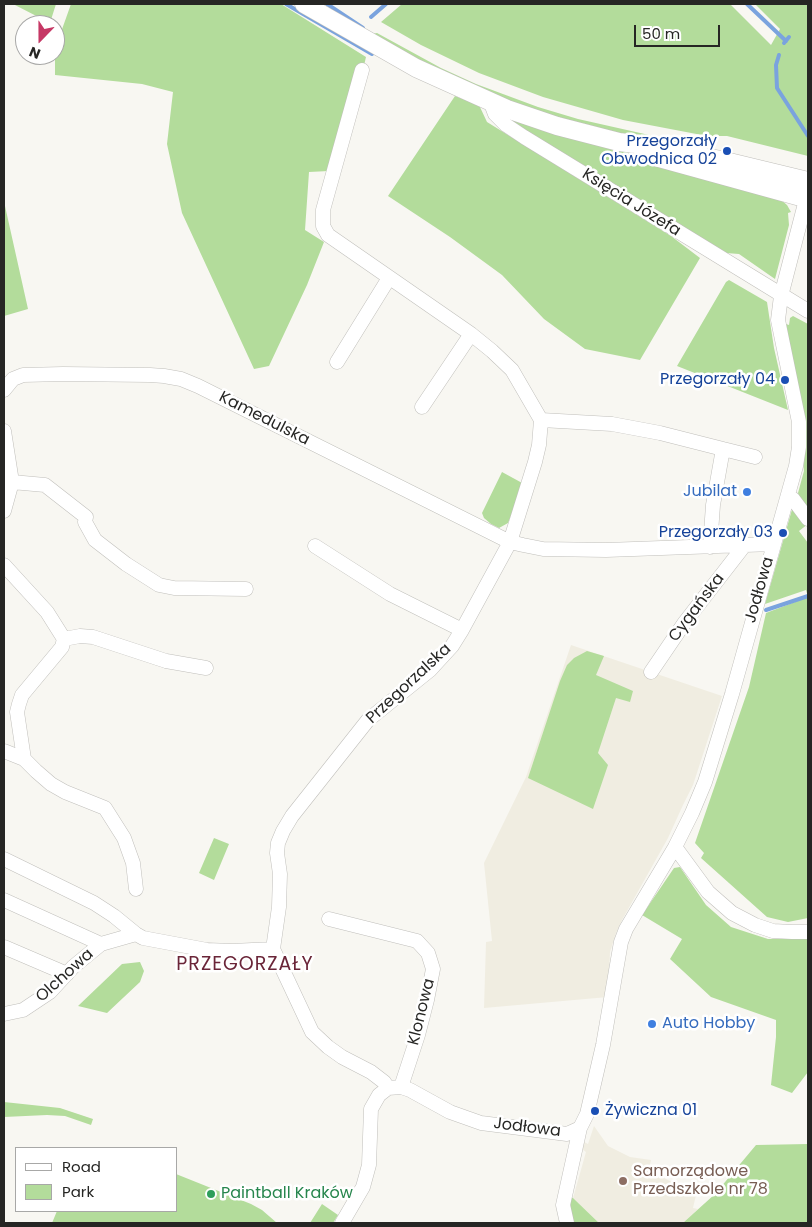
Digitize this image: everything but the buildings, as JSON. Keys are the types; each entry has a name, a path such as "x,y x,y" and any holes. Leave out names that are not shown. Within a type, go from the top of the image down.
{"main road":[{"path":"304,4 416,68 490,101 557,126 619,142 644,144 808,181"},
{"path":"619,142 646,155 681,166 808,197"}],"street":[{"path":"362,70 323,210 323,226 328,235 472,334 492,351 512,370 540,420 612,424 660,433 755,457"},
{"name":"Księcia Józefa","path":"490,101 491,108 495,114 518,134 808,311"},
{"path":"781,296 808,197"},
{"path":"337,362 389,278"},
{"name":"Jodłowa","path":"395,1088 457,1115 481,1123 567,1134 580,1128 587,1114 603,1045 621,942 626,929 675,847 705,782 732,694 798,456 800,435 794,396 779,328 781,296"},
{"path":"422,407 472,334"},
{"name":"Kamedulska","path":"4,390 13,379 23,375 150,375 181,380 198,386 510,542"},
{"name":"Przegorzalska","path":"273,949 279,907 280,874 278,843 283,831 292,816 368,720 430,670 452,646 510,542 535,462 539,445 540,420"},
{"path":"4,431 12,482 4,511"},
{"path":"710,547 713,505 723,449"},
{"path":"12,482 45,485 86,517 85,522 95,540 126,564 159,585 174,588 246,589"},
{"path":"788,496 794,500 808,519"},
{"path":"510,542 543,549 606,550 773,544"},
{"path":"315,546 390,594 462,630"},
{"name":"Cygańska","path":"651,672 686,622 744,546"},
{"path":"4,565 48,612 64,639 62,647 22,695 18,704 17,712 24,759"},
{"path":"64,639 80,636 93,637 166,661 206,668"},
{"path":"4,751 24,759 51,784 65,792 105,808 124,838 133,863 136,889"},
{"path":"675,847 708,892 732,913 755,925 772,931 808,932"},
{"path":"4,859 94,903 143,938 208,950 273,949 312,1032 342,1057 371,1072 395,1088"},
{"path":"4,900 101,944"},
{"name":"Klonowa","path":"329,919 417,941 428,954 433,969 427,1000 418,1034 395,1088"},
{"name":"Olchowa","path":"4,1014 23,1010 34,1004 50,992 101,944 136,934"},
{"path":"4,947 67,974"},
{"path":"342,1223 363,1187 369,1165 371,1110 379,1095 395,1088"},
{"path":"567,1223 563,1205 580,1128"}],"shaded area":[{"path":"571,645 722,696 693,785 668,838 616,933 610,952 608,997 484,1008 486,942 492,941 484,863 526,777"},
{"name":"Samorządowe Przedszkole nr 78","path":"594,1126 608,1146 630,1157 651,1160 649,1170 696,1195 693,1208 698,1209 684,1222 678,1223 599,1223 573,1198 586,1152 582,1149 584,1142 588,1144"}],"green space":[{"path":"13,4 56,4 53,15 34,15"},
{"path":"71,4 281,4 366,57 329,171 309,172 305,230 324,242 307,285 269,366 254,369 182,213 167,144 173,92 142,84 55,75 55,65 65,65 65,21"},
{"path":"402,4 730,4 771,45 780,29 755,4 808,4 808,156 727,136 707,136 623,120 543,97 479,73 421,45 381,22"},
{"path":"377,33 441,68 476,84 538,107 578,119 698,146 697,150 674,147 535,111 438,72 372,34"},
{"path":"455,96 479,105 487,122 671,236 700,258 640,360 585,349 544,319 502,275 450,237 388,196"},
{"path":"510,119 619,149 657,165 780,199 791,212 788,213 789,225 775,279 739,254 726,253 510,122"},
{"path":"4,206 28,309 4,316"},
{"path":"729,280 767,302 774,348 788,410 677,366 726,282"},
{"path":"793,316 808,324 808,513 799,499 798,493 804,471 786,324 789,325 790,318"},
{"path":"502,472 524,484 508,523 499,528 484,518 482,513"},
{"path":"793,506 808,524 799,531 808,543 808,597 806,590 765,604"},
{"path":"808,597 808,918 788,922 767,917 701,858 704,853 695,843 749,687 766,613"},
{"path":"587,651 604,656 596,675 633,691 630,702 616,698 598,753 608,765 593,809 528,778 567,665 574,658"},
{"path":"214,838 229,844 214,880 199,873"},
{"path":"680,867 706,905 731,927 768,939 808,938 808,1072 792,1093 771,1085 776,1020 711,997 670,959 682,939 642,915 674,868"},
{"path":"140,962 144,971 140,982 107,1013 78,1006 122,964"},
{"path":"4,1102 60,1108 93,1119 91,1125 65,1116 4,1117"},
{"path":"808,1144 808,1223 678,1223 684,1222 715,1194 756,1145"},
{"path":"178,1175 251,1204 262,1210 277,1223 52,1223 57,1212 178,1212"},
{"path":"569,1196 573,1198 599,1223 573,1223"},
{"path":"322,1204 338,1215 333,1223 310,1223"}],"waterway":[{"path":"286,4 372,54"},
{"path":"327,4 363,28"},
{"path":"371,17 386,4"},
{"path":"747,4 786,41"},
{"path":"784,43 789,37"},
{"path":"779,55 776,65 777,88 808,136"},
{"path":"766,610 808,596"}],"place":[{"name":"Przegorzały Obwodnica 02","path":"727,151"},
{"name":"Przegorzały 04","path":"785,380"},
{"name":"Jubilat","path":"747,492"},
{"name":"Przegorzały 03","path":"783,533"},
{"name":"Auto Hobby","path":"652,1024"},
{"name":"Żywiczna 01","path":"595,1111"},
{"name":"Samorządowe Przedszkole nr 78","path":"623,1181"},
{"name":"Paintball Kraków","path":"211,1194"}],"district":[{"name":"PRZEGORZAŁY","path":"245,965"}]}
